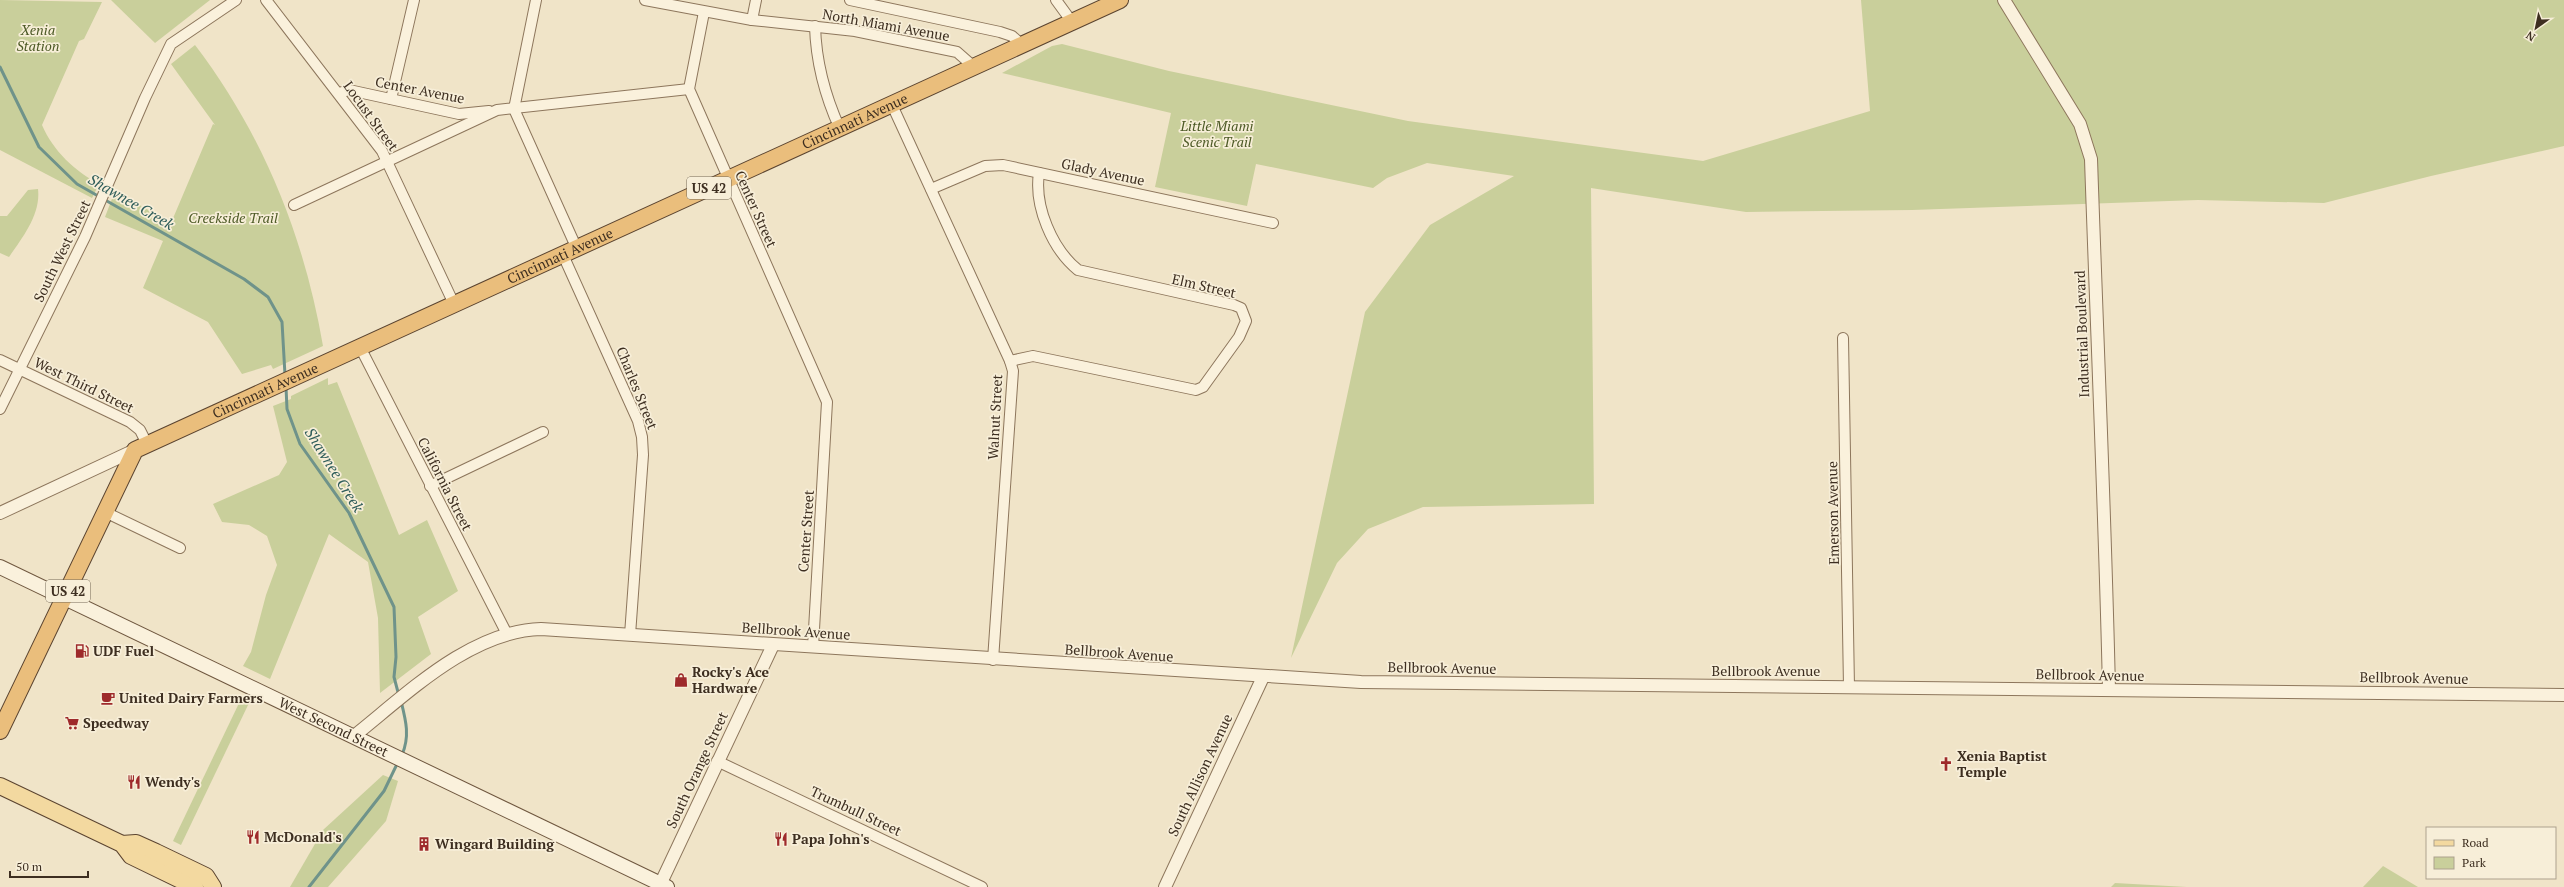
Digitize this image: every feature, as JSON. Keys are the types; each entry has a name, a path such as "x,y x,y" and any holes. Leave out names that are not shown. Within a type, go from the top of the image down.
{"highway":[{"name":"Cincinnati Avenue","path":"141,447 1120,0"},
{"name":"US 42","path":"0,731 105,512 141,447"}],"main road":[{"name":"West Second Street","path":"0,567 354,736 662,886"},
{"path":"0,786 122,844 131,856 195,887"},
{"path":"122,844 136,843 149,849 206,876 213,887"}],"street":[{"name":"South West Street","path":"0,409 99,206 145,98 171,44 236,0"},
{"name":"Locust Street","path":"266,0 339,93 387,161 454,304"},
{"path":"391,99 414,0"},
{"path":"514,108 536,0"},
{"name":"North Miami Avenue","path":"644,0 752,20 855,31 957,52 974,67"},
{"path":"752,20 756,0"},
{"path":"850,0 1000,32 1012,36 1022,45"},
{"path":"1056,0 1072,22"},
{"name":"Industrial Boulevard","path":"2004,0 2080,124 2091,159 2101,456 2108,585 2109,690"},
{"path":"294,205 497,110 689,89 704,12"},
{"path":"815,26 822,79 830,108 840,129"},
{"name":"Center Street","path":"689,89 827,402 813,647"},
{"name":"Center Avenue","path":"339,93 349,90 460,114 497,110"},
{"name":"Walnut Street","path":"892,105 1010,361 1013,378 993,660"},
{"name":"Charles Street","path":"514,108 642,437 643,455 630,635"},
{"name":"Glady Avenue","path":"931,189 992,164 1272,223"},
{"name":"Elm Street","path":"1010,361 1033,356 1196,390 1203,387 1233,346 1246,321 1241,308 1234,305 1078,270 1063,255 1046,221 1038,193 1039,173"},
{"name":"Emerson Avenue","path":"1843,338 1849,687"},
{"name":"California Street","path":"360,346 430,486 507,634"},
{"name":"West Third Street","path":"0,360 130,422 140,430 141,447"},
{"path":"430,486 543,432"},
{"name":"Cincinnati Avenue","path":"0,513 141,447"},
{"path":"105,512 180,548"},
{"name":"Bellbrook Avenue","path":"354,736 450,662 507,634 541,629 993,660 1361,682 2564,696"},
{"name":"South Orange Street","path":"662,886 717,761 773,645"},
{"name":"South Allison Avenue","path":"1164,887 1263,677"},
{"name":"Trumbull Street","path":"717,761 982,887"}],"green space":[{"name":"Xenia Station","path":"0,0 102,2 84,39 79,41 42,125 59,152 73,166 99,184 92,198 0,150"},
{"path":"111,0 210,0 155,43"},
{"name":"Little Miami Scenic Trail","path":"1861,0 2564,0 2564,146 2431,176 2324,203 2198,200 1912,210 1746,212 1591,188 1594,504 1423,507 1368,529 1337,563 1291,658 1365,312 1430,225 1514,176 1427,163 1387,178 1373,188 1256,164 1247,206 1155,187 1171,113 1002,73 1052,46 1062,44 1169,71 1408,121 1703,161 1870,111"},
{"name":"Creekside Trail","path":"195,45 241,114 260,150 292,226 305,265 315,305 323,346 273,369 271,365 242,374 208,322 143,288 163,241 105,217 115,191 171,223 213,124 215,125 171,64"},
{"path":"38,189 37,207 30,225 9,257 0,253 0,216 7,216 28,190"},
{"path":"328,378 328,385 337,382 399,535 427,520 458,591 418,617 431,654 380,693 378,618 368,562 329,534 270,679 243,666 251,652 266,595 277,565 267,536 249,525 222,522 213,504 279,475 287,462 273,406 291,399 291,396"},
{"path":"241,699 249,703 181,845 173,841"},
{"path":"383,775 398,781 386,821 328,887 290,887 323,830"},
{"path":"2383,866 2418,887 2363,887"},
{"path":"2115,883 2187,887 2111,887"}],"waterway":[{"name":"Shawnee Creek","path":"0,67 39,147 77,184 244,279 268,297 282,322 285,375"},
{"name":"Shawnee Creek","path":"286,387 287,409 300,444 349,513 394,607 396,657 394,677 399,696"},
{"name":"Shawnee Creek","path":"401,701 406,722 407,735 402,755"},
{"name":"Shawnee Creek","path":"309,887 384,791 398,762"}],"place":[{"name":"UDF Fuel","path":"82,651"},
{"name":"Rocky's Ace Hardware","path":"681,680"},
{"name":"United Dairy Farmers","path":"108,698"},
{"name":"Speedway","path":"72,723"},
{"name":"Xenia Baptist Temple","path":"1946,764"},
{"name":"Wendy's","path":"134,782"},
{"name":"McDonald's","path":"253,837"},
{"name":"Papa John's","path":"781,839"},
{"name":"Wingard Building","path":"424,844"}]}
